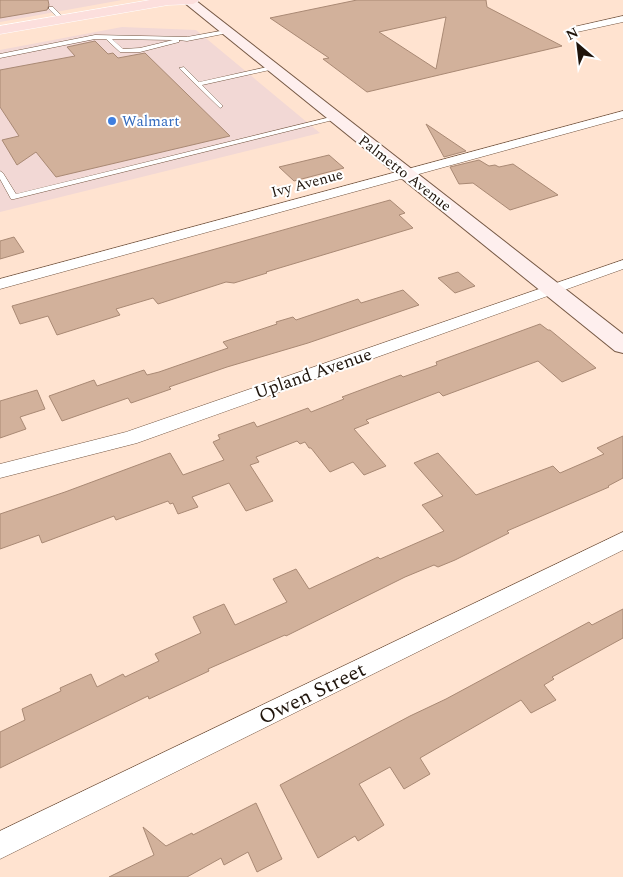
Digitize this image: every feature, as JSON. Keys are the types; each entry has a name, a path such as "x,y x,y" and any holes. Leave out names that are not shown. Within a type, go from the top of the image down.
{"main road":[{"path":"0,30 168,1 189,0"},
{"path":"0,38 175,7 189,0"}],"street":[{"name":"Palmetto Avenue","path":"189,0 226,32 623,346"},
{"path":"577,29 623,19"},
{"name":"Ivy Avenue","path":"0,284 623,114"},
{"name":"Upland Avenue","path":"0,471 130,438 623,264"},
{"name":"Owen Street","path":"0,845 623,540"}],"lane":[{"path":"51,8 62,20"},
{"path":"107,37 122,51 140,50 226,32"},
{"path":"0,56 95,37 187,39"},
{"path":"182,68 220,106"},
{"path":"198,84 272,68"},
{"path":"0,173 14,197 335,118"}],"shaded area":[{"path":"0,0 122,0 0,22"},
{"path":"122,27 196,30 320,133 0,212 0,50"}],"building":[{"path":"0,0 48,0 49,5 47,10 0,18"},
{"path":"357,0 486,0 487,7 562,46 367,92 323,59 329,58 270,18","holes":["446,17 436,69 379,32"]},
{"name":"Walmart","path":"95,41 108,54 113,53 118,58 145,53 230,136 56,177 36,152 17,165 2,140 19,136 0,107 0,70 75,56 67,47"},
{"path":"426,124 466,151 444,157"},
{"path":"329,155 344,168 294,181 279,167"},
{"path":"479,160 489,166 495,165 499,167 513,164 558,195 510,210 473,183 459,184 450,167"},
{"path":"390,200 405,213 399,215 413,228 234,283 226,282 158,304 153,298 116,309 120,315 57,335 48,316 20,324 12,306"},
{"path":"14,237 24,252 0,259 0,241"},
{"path":"458,272 475,286 455,293 438,278"},
{"path":"403,290 419,305 308,343 227,367 169,387 171,389 131,403 128,398 62,421 49,396 94,380 97,386 144,370 147,375 159,372 228,348 223,342 277,324 276,322 293,317 296,320 358,299 361,303"},
{"path":"540,324 596,368 562,382 538,361 443,396 439,392 366,420 369,423 354,429 386,466 364,475 353,462 330,472 305,442 300,444 297,441 256,457 259,462 250,465 273,501 246,511 229,483 192,497 198,507 178,514 173,503 170,504 168,501 116,520 114,516 42,543 39,535 0,549 0,514 170,453 183,475 224,460 213,442 220,439 218,435 254,422 257,427 308,408 311,412 344,399 342,397 401,375 403,377 437,365 436,362"},
{"path":"37,390 45,409 20,417 26,429 0,438 0,401"},
{"path":"623,436 623,478 609,487 507,531 509,533 455,560 438,567 434,565 405,577 286,636 208,669 209,671 149,699 148,696 0,768 0,732 25,720 22,709 61,691 60,688 91,674 97,687 123,674 125,677 159,661 155,654 201,633 193,617 224,604 235,625 287,602 273,579 296,569 309,589 378,557 380,559 444,531 422,505 443,496 414,463 438,453 476,495 553,466 560,473 604,454 597,448"},
{"path":"623,609 623,638 552,677 554,679 544,685 556,700 531,713 521,700 420,758 430,774 404,789 390,767 359,784 384,825 358,841 355,836 318,858 280,785 589,622 592,625"},
{"path":"256,803 282,859 257,872 248,852 224,865 221,858 187,877 109,877 154,855 143,827 166,846 192,833 193,835"}],"place":[{"name":"Walmart","path":"112,121"}]}
